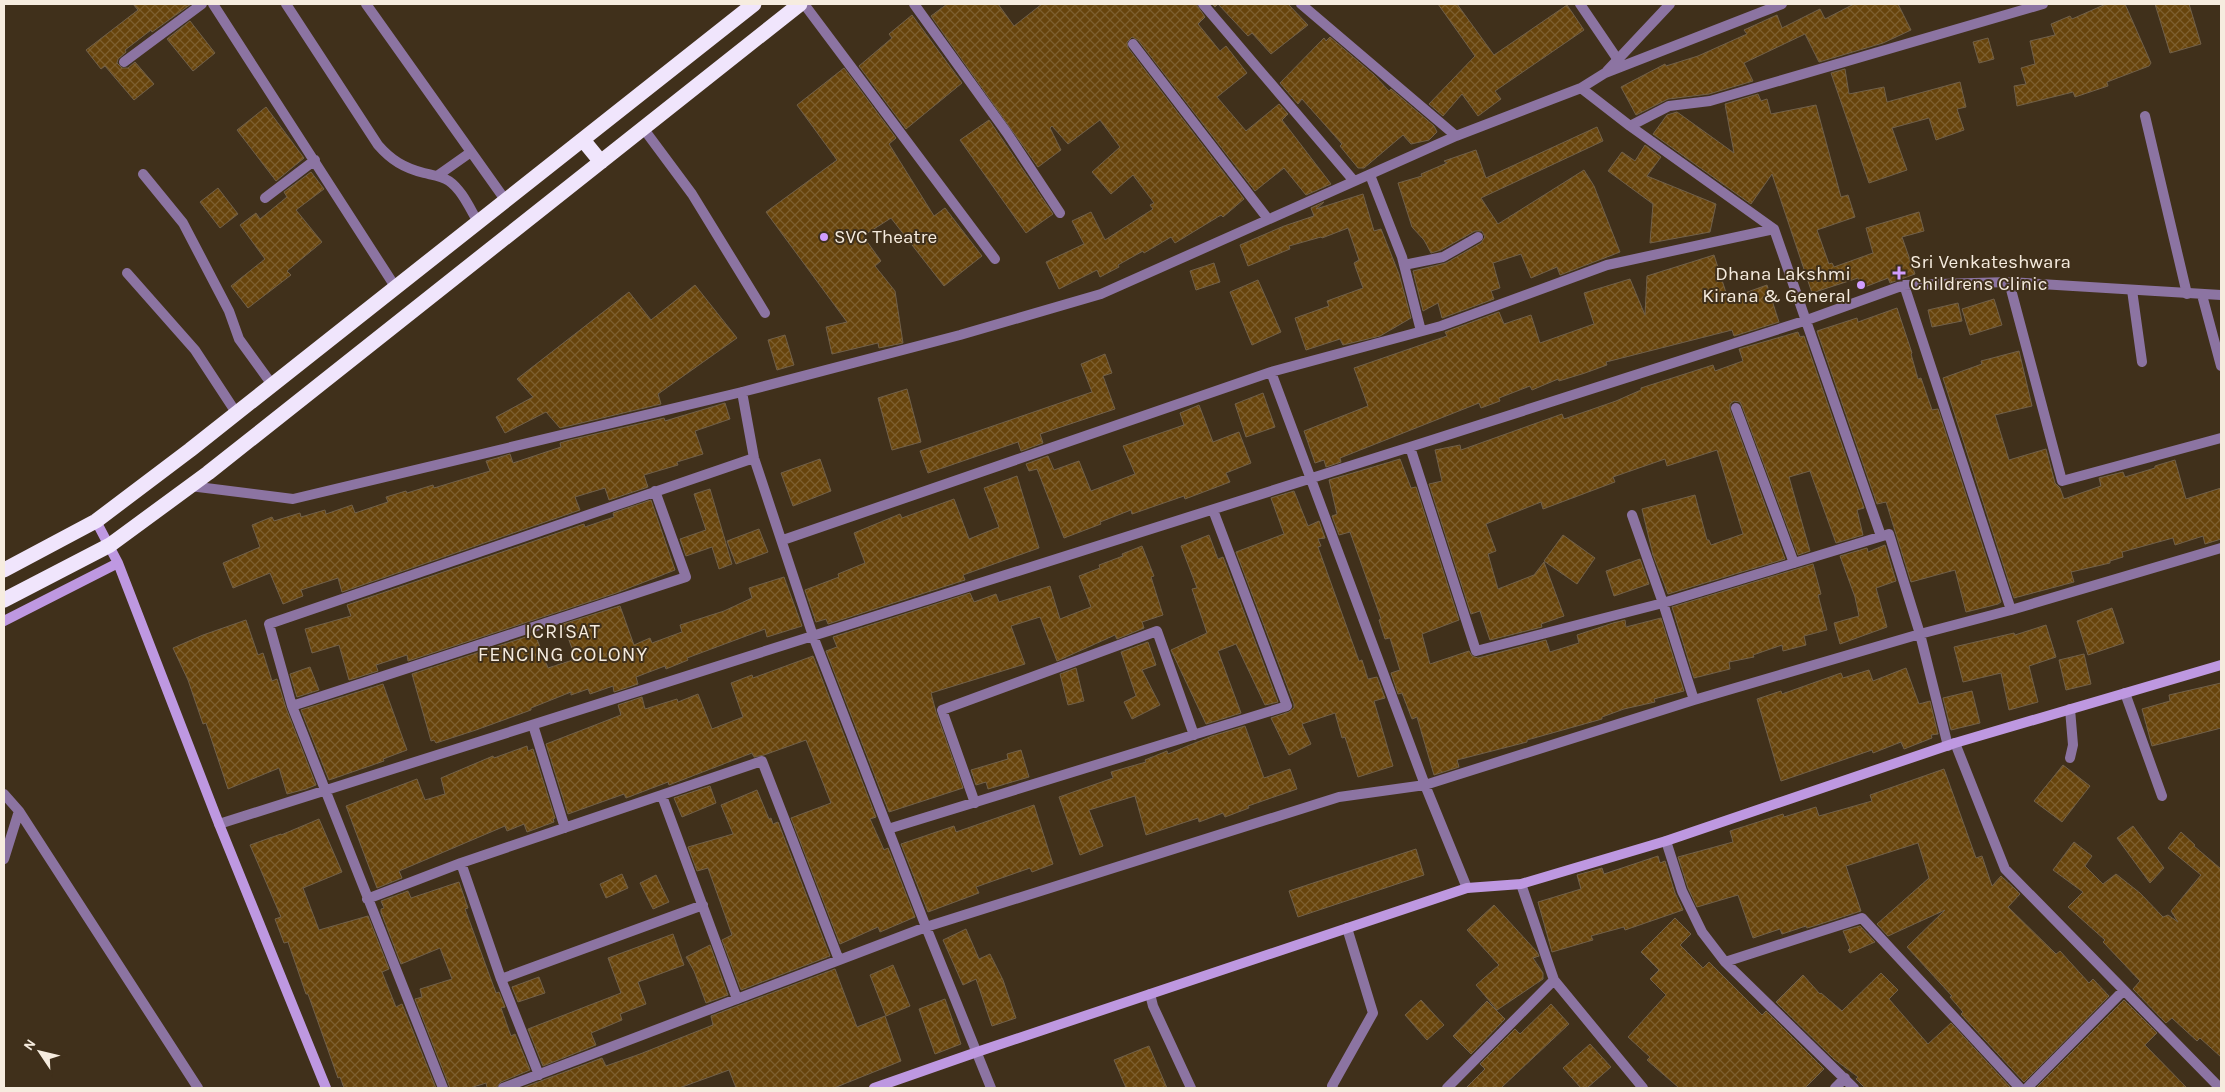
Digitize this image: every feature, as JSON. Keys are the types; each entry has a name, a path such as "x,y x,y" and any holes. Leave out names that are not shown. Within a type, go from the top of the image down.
{"highway":[{"path":"4,570 96,521 273,386 754,4"},
{"path":"4,600 110,545 190,486 800,4"},
{"path":"583,140 601,162"}],"street":[{"path":"124,62 202,4"},
{"path":"213,4 396,288"},
{"path":"286,4 378,145 389,157 417,171 448,180 456,186 478,222"},
{"path":"366,4 506,201"},
{"path":"804,4 995,258"},
{"path":"914,4 1007,133 1060,213"},
{"path":"1203,4 1354,181"},
{"path":"1301,4 1456,136"},
{"path":"1580,4 1618,60"},
{"path":"1605,73 1670,4"},
{"path":"190,486 294,499 742,392 960,335 1101,294 1456,136 1581,88 1605,73 1782,4"},
{"path":"1630,126 1669,106 1710,101 2043,4"},
{"path":"1132,44 1268,219"},
{"path":"1581,88 1630,126 1774,229 1881,536"},
{"path":"2144,116 2187,294"},
{"path":"643,128 692,194 765,313"},
{"path":"436,176 471,152"},
{"path":"265,198 315,160"},
{"path":"143,174 183,223 229,311 240,339 273,386"},
{"path":"1370,175 1404,265 1422,331"},
{"path":"783,540 1271,372 1422,331 1607,265 1774,229"},
{"path":"1404,265 1443,257 1478,237"},
{"path":"127,273 195,350 237,414"},
{"path":"2009,282 2062,481 2221,438"},
{"path":"219,824 1410,447 1807,320 1904,285 2009,282 2221,295"},
{"path":"1904,285 2011,610"},
{"path":"2132,290 2142,362"},
{"path":"2202,294 2221,366"},
{"path":"1271,372 1309,479 1424,784 1467,888"},
{"path":"742,392 754,458 783,540 813,636 926,928 991,1088"},
{"path":"1736,408 1794,563"},
{"path":"1410,447 1476,651 1663,603 1889,534 1920,634 1951,745 2005,869 2218,1086"},
{"path":"443,1088 292,706 269,624 754,458"},
{"path":"292,706 686,577 655,491"},
{"path":"888,829 1287,706 1213,510"},
{"path":"1632,514 1694,700"},
{"path":"96,521 118,563 219,824 326,1088"},
{"path":"503,1088 926,928 1339,797 1424,784 1694,700 2221,548"},
{"path":"4,621 118,563"},
{"path":"975,802 942,710 1157,631 1194,735"},
{"path":"874,1088 1467,888 1521,884 1666,840 1951,745 2221,665"},
{"path":"2125,693 2162,796"},
{"path":"2070,710 2073,745 2070,758"},
{"path":"533,725 565,828"},
{"path":"367,899 462,863 762,761 839,960"},
{"path":"4,794 19,811 198,1088"},
{"path":"662,796 737,999"},
{"path":"4,859 19,811"},
{"path":"1666,840 1682,891 1702,932 1725,962 1854,1088"},
{"path":"462,863 500,979 539,1075"},
{"path":"1521,884 1554,980 1643,1088"},
{"path":"500,979 703,905"},
{"path":"1725,962 1862,918 2020,1088"},
{"path":"1333,1088 1332,1086 1373,1013 1347,928"},
{"path":"1447,1088 1554,980"},
{"path":"2027,1088 2123,991"},
{"path":"1150,994 1153,1006 1191,1088"},
{"path":"1835,1088 1845,1078"}],"building":[{"path":"133,4 191,4 152,32 151,30 125,50 126,52 118,59 117,63 122,68 128,68 135,62 154,84 134,100 105,66 101,69 86,50 138,10"},
{"path":"947,4 998,4 1014,26 1042,4 1196,4 1205,17 1198,24 1220,51 1226,46 1247,73 1217,97 1246,131 1279,104 1288,114 1282,120 1331,184 1306,195 1284,168 1255,191 1138,40 1132,37 1127,42 1128,48 1244,199 1223,217 1221,215 1175,243 1171,237 1144,253 1143,251 1118,265 1119,267 1100,277 1097,270 1059,289 1046,262 1084,244 1072,221 1091,212 1105,240 1153,209 1150,205 1154,203 1133,175 1111,194 1092,172 1120,147 1100,120 1068,144 1052,126 1050,128 1061,150 1038,167 931,16"},
{"path":"1218,4 1288,4 1308,25 1271,54 1252,33 1248,36"},
{"path":"1438,4 1457,4 1494,55 1567,5 1584,30 1495,91 1501,99 1478,116 1462,94 1443,116 1429,104 1475,56"},
{"path":"1854,4 1898,4 1911,30 1883,43 1819,62 1805,34 1744,63 1753,81 1709,94 1668,99 1636,115 1621,87 1665,64 1666,66 1698,56 1747,34 1744,30 1777,15 1782,28 1820,9 1825,19"},
{"path":"2106,4 2125,4 2151,63 2149,66 2107,82 2108,86 2075,97 2073,92 2017,106 2014,86 2026,84 2021,68 2035,64 2030,41 2055,35 2051,24 2070,16 2072,19"},
{"path":"2155,4 2189,4 2201,44 2170,53"},
{"path":"912,15 962,83 906,129 859,66 892,38 889,34"},
{"path":"190,21 215,53 193,71 167,39"},
{"path":"1330,37 1374,75 1389,91 1391,89 1434,126 1437,132 1429,140 1411,144 1403,135 1364,168 1358,168 1340,146 1342,144 1302,99 1298,104 1280,83 1324,38 1326,41"},
{"path":"1988,38 1994,59 1979,63 1973,42"},
{"path":"844,68 896,138 889,144 934,216 945,208 982,256 944,286 891,218 863,236 881,261 875,266 895,291 903,343 879,348 878,343 832,354 826,327 847,322 766,212 837,160 797,105"},
{"path":"1845,69 1849,94 1884,87 1887,102 1960,82 1966,107 1957,109 1964,130 1936,140 1929,118 1892,128 1907,170 1869,183 1831,73"},
{"path":"1758,94 1761,101 1767,99 1771,114 1816,105 1841,197 1848,195 1855,217 1817,230 1829,264 1832,263 1834,267 1873,253 1866,228 1919,212 1924,231 1902,237 1915,274 1890,283 1888,278 1862,288 1858,278 1812,293 1772,174 1751,204 1653,134 1667,115 1677,112 1734,153 1725,104"},
{"path":"266,107 304,158 276,181 237,130"},
{"path":"989,120 1053,214 1026,233 960,140"},
{"path":"1597,127 1603,141 1481,198 1498,224 1584,170 1594,186 1620,252 1560,275 1557,267 1531,278 1521,254 1493,263 1500,288 1491,291 1494,299 1442,318 1438,303 1423,311 1413,271 1446,263 1481,243 1485,237 1482,231 1475,231 1441,250 1431,253 1424,240 1412,227 1398,183 1422,176 1421,174 1447,163 1444,161 1476,150 1486,178"},
{"path":"1645,145 1661,157 1647,176 1716,204 1710,232 1650,243 1653,204 1608,171 1622,152 1635,161"},
{"path":"311,172 324,189 296,210 322,242 287,271 291,275 248,308 231,286 265,259 240,225 256,213 260,219 287,197 284,192"},
{"path":"218,188 238,214 220,228 200,202"},
{"path":"1363,194 1374,231 1381,229 1399,274 1411,318 1380,336 1343,345 1340,339 1306,350 1295,318 1329,306 1327,301 1363,288 1354,263 1359,260 1348,228 1322,238 1289,246 1290,249 1248,266 1240,245 1284,226 1314,216 1311,208 1324,202 1316,209"},
{"path":"1714,255 1728,299 1767,285 1779,322 1734,336 1732,330 1606,362 1607,365 1559,381 1558,379 1532,390 1530,386 1499,398 1500,401 1481,408 1479,403 1340,458 1341,462 1326,467 1324,460 1315,463 1304,431 1368,406 1354,368 1447,336 1445,332 1499,312 1504,324 1531,315 1540,343 1594,324 1584,293 1630,279 1645,315 1647,276"},
{"path":"1214,263 1220,282 1196,290 1190,271"},
{"path":"1258,280 1281,332 1252,345 1230,292"},
{"path":"695,285 737,338 658,394 661,404 560,428 546,412 505,433 496,417 533,397 517,379 629,292 651,320"},
{"path":"1994,299 2002,325 1970,335 1962,309"},
{"path":"1958,303 1962,321 1932,327 1928,310"},
{"path":"1897,308 1912,353 1918,379 1921,378 1932,410 1938,409 2001,602 1998,604 1966,612 1955,570 1911,582 1886,502 1877,504 1817,331 1857,318 1858,322"},
{"path":"1798,332 1800,337 1804,336 1864,508 1857,510 1863,535 1836,543 1810,471 1789,477 1810,551 1798,555 1742,406 1740,402 1734,401 1730,404 1730,410 1785,559 1668,594 1653,555 1642,509 1695,495 1707,540 1709,540 1711,545 1743,534 1717,450 1667,466 1665,459 1613,477 1615,482 1543,509 1541,502 1486,524 1496,551 1488,554 1498,589 1534,575 1544,562 1564,616 1541,624 1542,627 1490,640 1480,611 1471,614 1429,484 1442,481 1435,450 1460,445 1461,450 1562,414 1564,419 1616,401 1641,390 1641,388 1713,365 1715,371 1743,361 1739,349"},
{"path":"785,335 794,365 777,370 768,340"},
{"path":"2019,351 2032,406 1995,415 2009,460 2046,449 2055,483 2060,488 2064,499 2101,486 2099,478 2123,472 2125,477 2175,460 2186,499 2221,488 2221,539 2205,544 2203,536 2175,545 2173,538 2122,552 2123,557 2110,561 2110,563 2071,572 2074,582 2014,598 1943,378 1982,364 1981,361"},
{"path":"1105,354 1112,373 1103,376 1115,409 1040,434 1043,443 1021,451 1018,442 928,473 920,451 1092,392 1081,364"},
{"path":"907,389 921,442 892,450 878,398"},
{"path":"1263,393 1275,427 1246,437 1235,404"},
{"path":"725,403 730,419 695,431 703,454 677,462 678,465 644,475 648,487 609,500 605,488 575,497 580,510 342,592 338,578 301,590 303,596 283,604 270,573 233,588 223,563 260,547 252,525 272,517 274,521 300,513 301,517 325,510 326,514 352,505 355,513 388,502 386,497 433,485 434,488 490,471 486,461 510,454 513,463 561,447 560,443 570,440 664,418 665,421"},
{"path":"1199,405 1213,442 1239,432 1251,463 1226,473 1230,482 1185,499 1184,496 1132,514 1131,510 1064,538 1037,469 1029,471 1026,464 1048,456 1054,470 1079,461 1091,491 1135,474 1123,446 1184,425 1180,413"},
{"path":"820,459 831,491 793,506 781,473"},
{"path":"1400,459 1411,488 1416,487 1459,620 1422,634 1430,664 1469,651 1472,656 1478,658 1546,640 1550,652 1579,643 1577,635 1613,623 1625,620 1626,627 1661,618 1684,691 1654,699 1655,702 1624,709 1602,717 1602,719 1527,740 1527,742 1457,760 1459,767 1434,775 1417,717 1412,719 1402,693 1398,694 1391,673 1400,670 1390,638 1385,639 1379,620 1381,619 1350,532 1339,535 1332,516 1337,514 1329,480"},
{"path":"1017,476 1039,548 963,575 965,580 828,624 826,619 816,622 805,590 839,577 838,574 865,563 854,533 900,514 902,518 954,499 969,539 999,527 984,488"},
{"path":"710,489 732,564 719,569 712,547 686,556 680,539 706,530 694,494"},
{"path":"1294,491 1308,526 1319,521 1325,538 1318,539 1321,546 1318,547 1359,661 1362,660 1368,679 1377,677 1385,698 1374,701 1393,766 1358,777 1345,737 1342,738 1335,713 1302,724 1311,744 1289,755 1271,718 1289,712 1294,708 1294,704 1236,552 1284,534 1271,498"},
{"path":"651,500 675,570 616,593 408,661 407,655 376,665 378,671 349,680 339,645 312,653 305,629 351,616 347,605 584,524 585,527 614,517 613,513"},
{"path":"759,529 768,552 736,564 727,541"},
{"path":"1209,535 1218,559 1223,557 1278,702 1265,705 1236,644 1218,651 1241,713 1206,724 1171,650 1207,633 1192,589 1197,588 1181,546"},
{"path":"1563,535 1595,558 1577,584 1544,561"},
{"path":"1885,545 1896,581 1876,588 1887,627 1840,644 1834,623 1859,616 1855,597 1840,556 1867,548 1868,552"},
{"path":"1142,546 1154,576 1151,577 1163,615 1142,622 1144,628 1117,639 1115,635 1057,661 1040,617 1011,626 1025,664 931,693 963,788 889,812 826,651 837,647 833,637 970,593 974,602 996,594 999,602 1050,586 1060,619 1091,607 1079,576 1100,568 1099,565"},
{"path":"1640,559 1649,584 1614,596 1606,571"},
{"path":"1813,564 1821,594 1818,595 1827,630 1804,636 1806,645 1783,651 1782,645 1753,655 1754,657 1729,662 1730,669 1694,678 1672,607"},
{"path":"784,577 802,626 767,637 765,629 687,658 688,660 666,669 665,666 636,677 638,684 614,692 613,686 590,694 588,689 571,695 571,692 531,708 531,710 476,730 436,743 434,740 431,741 412,674 535,634 548,668 576,659 563,624 620,606 634,645 650,638 652,643 682,632 680,625 724,611 752,598 749,588"},
{"path":"2112,608 2124,643 2088,655 2077,621"},
{"path":"246,620 258,655 263,653 272,681 277,679 286,708 316,785 306,789 287,794 279,768 228,789 206,723 203,724 188,680 173,648"},
{"path":"2046,625 2056,657 2029,666 2038,702 2009,710 2001,673 1963,682 1954,647 2014,633 2015,635"},
{"path":"1148,642 1156,665 1142,670 1160,705 1132,719 1124,702 1136,696 1121,652"},
{"path":"2084,654 2091,684 2066,690 2059,660"},
{"path":"813,656 876,817 870,819 884,850 888,848 915,917 880,932 878,927 840,944 791,818 831,803 806,740 764,755 754,757 752,753 669,785 668,782 626,798 624,794 568,814 546,744 621,715 618,705 642,697 645,709 677,699 678,702 698,694 712,729 743,717 731,683 752,675 753,678"},
{"path":"310,667 319,690 297,697 290,674"},
{"path":"1076,668 1084,701 1068,705 1060,674"},
{"path":"1906,668 1919,704 1930,701 1938,734 1931,735 1932,738 1904,749 1901,742 1873,753 1872,750 1781,781 1757,699 1781,691 1782,694 1841,673 1843,678 1869,670 1873,681"},
{"path":"2221,683 2221,728 2152,746 2142,709 2170,701 2169,695"},
{"path":"383,684 407,750 383,759 384,761 329,780 301,710"},
{"path":"1972,691 1980,723 1951,730 1943,698"},
{"path":"1245,726 1264,778 1290,769 1297,789 1248,806 1249,808 1225,817 1223,813 1199,822 1198,818 1146,835 1135,796 1089,810 1103,846 1080,855 1059,797 1113,778 1111,772 1146,762 1145,760 1167,751 1168,754 1212,736"},
{"path":"527,746 528,751 533,749 555,818 553,819 554,822 527,832 524,824 507,831 505,826 399,871 402,878 377,888 346,806 417,779 425,800 445,794 441,778 493,756 494,758"},
{"path":"1021,750 1029,777 988,789 986,782 976,785 971,770 1008,759 1007,754"},
{"path":"2063,765 2090,786 2062,822 2034,801"},
{"path":"1944,769 1976,858 1982,856 1992,886 2001,876 2015,889 2020,894 2008,907 2056,954 2060,951 2089,983 2093,979 2109,996 2024,1082 1961,1014 1963,1012 1950,997 1952,996 1907,947 1945,910 1888,936 1877,924 1929,878 1918,843 1846,866 1861,911 1807,928 1806,926 1782,934 1780,929 1753,938 1738,895 1697,907 1688,888 1678,857 1733,842 1730,831 1783,814 1784,817 1816,807 1819,816 1872,801 1870,795"},
{"path":"710,786 716,803 682,817 674,798"},
{"path":"757,790 769,819 771,818 773,824 778,822 830,956 741,990 722,940 732,935 708,868 697,871 688,847 733,834 721,805"},
{"path":"1034,805 1053,864 1032,872 1030,868 976,887 979,893 928,912 901,844 954,826 956,832"},
{"path":"319,819 342,872 303,888 319,930 368,916 389,969 382,972 396,1007 402,1004 436,1088 344,1088 340,1077 338,1078 288,942 284,943 275,919 281,917 250,845 281,835"},
{"path":"2133,826 2164,868 2150,883 2117,838"},
{"path":"2181,832 2221,869 2221,1057 2200,1038 2197,1041 2172,1018 2166,1023 2133,989 2140,981 2103,942 2105,940 2068,907 2083,892 2053,870 2074,842 2092,856 2085,866 2103,884 2116,874 2140,893 2163,917 2168,915 2178,922 2171,911 2201,875 2168,848"},
{"path":"1416,849 1424,875 1298,917 1289,891"},
{"path":"1658,856 1660,863 1665,861 1675,893 1683,910 1625,930 1624,927 1591,936 1593,940 1552,952 1538,902 1581,889 1577,875 1602,868 1604,874"},
{"path":"622,874 628,888 606,898 600,884"},
{"path":"656,875 669,902 653,909 640,883"},
{"path":"459,882 468,908 465,909 496,993 499,992 505,1007 501,1008 511,1036 515,1034 530,1070 501,1082 496,1088 487,1088 486,1083 470,1088 450,1088 415,999 422,997 420,989 452,979 440,948 401,964 381,912 381,909 384,908 381,901 408,891 411,898"},
{"path":"1494,905 1537,952 1539,956 1533,958 1543,973 1543,979 1497,1010 1476,985 1499,965 1467,930"},
{"path":"1675,918 1691,934 1680,945 1703,968 1709,962 1762,1015 1766,1011 1824,1069 1805,1088 1679,1088 1647,1060 1650,1057 1628,1037 1666,995 1650,979 1659,970 1641,952"},
{"path":"1860,926 1875,942 1850,953 1848,950 1850,948 1843,931"},
{"path":"966,929 979,959 990,954 1003,980 1016,1018 992,1026 976,979 963,985 943,940"},
{"path":"673,934 684,965 638,982 646,1004 620,1014 622,1020 591,1033 596,1045 543,1066 528,1029 621,993 608,958"},
{"path":"710,945 728,995 706,1003 694,971 686,957"},
{"path":"893,965 910,1006 886,1016 870,975"},
{"path":"835,969 857,1027 885,1016 901,1061 834,1088 736,1088 729,1070 679,1088 522,1088 602,1058 606,1066 640,1054 713,1025 711,1016"},
{"path":"1881,973 1898,990 1889,999 1928,1044 1951,1023 2011,1088 1865,1088 1856,1079 1858,1077 1834,1059 1776,1002 1803,975 1820,994 1842,1011"},
{"path":"539,977 545,993 518,1002 512,987"},
{"path":"945,999 961,1044 935,1054 919,1009"},
{"path":"1421,1000 1444,1025 1427,1040 1405,1015"},
{"path":"2124,1000 2157,1033 2145,1045 2187,1088 2036,1088"},
{"path":"1487,1001 1505,1019 1471,1054 1453,1036"},
{"path":"1551,1004 1569,1024 1501,1088 1466,1088 1485,1069 1480,1064 1515,1029 1520,1034"},
{"path":"1590,1044 1611,1067 1587,1088 1581,1088 1563,1068"},
{"path":"1149,1046 1167,1088 1126,1088 1114,1060"}],"place":[{"name":"SVC Theatre","path":"824,237"},
{"name":"Sri Venkateshwara Childrens Clinic","path":"1899,273"},
{"name":"Dhana Lakshmi Kirana & General","path":"1861,285"}],"district":[{"name":"ICRISAT FENCING COLONY","path":"563,642"}]}
